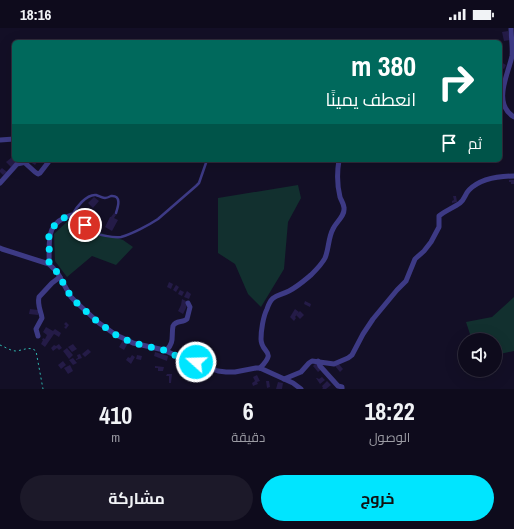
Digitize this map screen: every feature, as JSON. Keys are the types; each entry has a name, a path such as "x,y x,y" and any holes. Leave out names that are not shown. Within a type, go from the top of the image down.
{"street":[{"path":"510,28 512,55 502,93 506,109 514,117"},
{"path":"0,140 12,139"},
{"path":"0,183 17,164 24,162"},
{"path":"28,162 38,174 48,162"},
{"path":"260,368 267,361 268,356 268,352 264,348 261,340 264,316 270,301 274,297 289,291 300,284 325,260 332,230 344,213 344,207 340,197 338,185 339,162"},
{"path":"284,379 301,372 312,361 334,364 352,355 373,319 406,281 415,260 431,242 440,225 438,217 462,201 470,189 480,182 496,177 514,176"},
{"path":"49,264 50,231 63,219 72,215"},
{"path":"1,251 49,264 57,272 71,297 77,303 99,323 116,335 133,343 166,351 218,371 236,372 260,368 293,383 301,389"},
{"path":"38,336 36,329 42,318 38,300 39,297 60,277"},
{"path":"166,351 172,343 173,326 176,322 186,321 187,319 190,307 188,303"},
{"path":"318,361 320,366 338,386 342,387 342,389"}],"lane":[{"path":"116,213 119,200 118,198 114,196 103,198 95,195 82,201 72,215 75,215 97,234 116,237 126,235 158,219 196,186 199,183 205,162"}],"path":[{"path":"0,345 15,351 31,348 36,351 42,389"}],"green space":[{"path":"298,185 301,198 288,222 284,269 261,307 248,294 235,264 218,253 218,198"},
{"path":"70,219 79,226 123,240 133,247 116,265 92,256 67,277 55,261 54,234"},
{"path":"514,297 514,351 502,354 502,333 470,333 466,322 492,317"}],"building":[{"path":"508,31 510,40 504,41 502,32"},
{"path":"502,63 506,65 504,69 502,68"},
{"path":"11,158 12,162 16,162 11,167 6,162"},
{"path":"30,162 37,162 35,165"},
{"path":"2,168 7,172 3,175 0,172"},
{"path":"509,180 514,180 514,184 511,184"},
{"path":"453,196 456,196 457,202 452,203 454,200"},
{"path":"94,197 99,201 93,208 88,203"},
{"path":"114,213 116,215 114,218 118,220 112,231 105,227 110,217"},
{"path":"169,282 173,284 171,289 167,287"},
{"path":"176,285 179,287 176,292 173,290"},
{"path":"180,290 184,292 182,296 178,294"},
{"path":"187,291 191,294 189,299 184,297"},
{"path":"182,299 188,302 183,314 178,311"},
{"path":"305,301 311,304 310,307 304,304"},
{"path":"30,309 38,310 38,315 29,314"},
{"path":"295,309 299,312 294,321 290,317"},
{"path":"300,311 304,315 300,319 296,315"},
{"path":"66,322 69,325 66,329 64,324"},
{"path":"46,327 53,331 55,329 61,333 59,337 54,334 45,347 41,344 43,338 45,339 47,335 43,332"},
{"path":"123,340 128,343 124,350 119,347"},
{"path":"59,344 62,348 59,350 57,348 53,351 51,348 54,345 56,346"},
{"path":"73,344 77,349 72,352 68,347"},
{"path":"67,348 73,355 69,359 63,351"},
{"path":"88,349 91,352 85,357 82,354"},
{"path":"155,352 168,356 167,361 154,356"},
{"path":"80,354 82,358 76,360 78,358 77,355"},
{"path":"132,355 135,357 131,364 126,360"},
{"path":"137,355 142,356 141,360 136,359"},
{"path":"73,358 77,363 73,365 69,360"},
{"path":"63,361 66,365 61,369 58,365"},
{"path":"317,362 322,369 318,372 313,366"},
{"path":"338,363 343,369 340,372 335,366"},
{"path":"70,365 73,371 68,374 64,368"},
{"path":"155,366 164,367 163,371 158,371 158,368 155,368"},
{"path":"167,374 172,374 171,383 169,383 169,376 166,376"},
{"path":"257,375 260,381 257,382 258,384 253,386 252,383 255,381 253,377"},
{"path":"322,377 325,380 320,384 316,378 319,379"},
{"path":"266,381 269,381 270,387 267,388"},
{"path":"327,381 331,385 326,389 322,389 322,386"},
{"path":"278,382 283,383 282,389 276,389"}],"route":[{"path":"85,225 75,215 72,215 63,219 50,231 49,264 57,272 71,297 99,323 116,335 133,343 164,350 181,358 196,362"}]}
